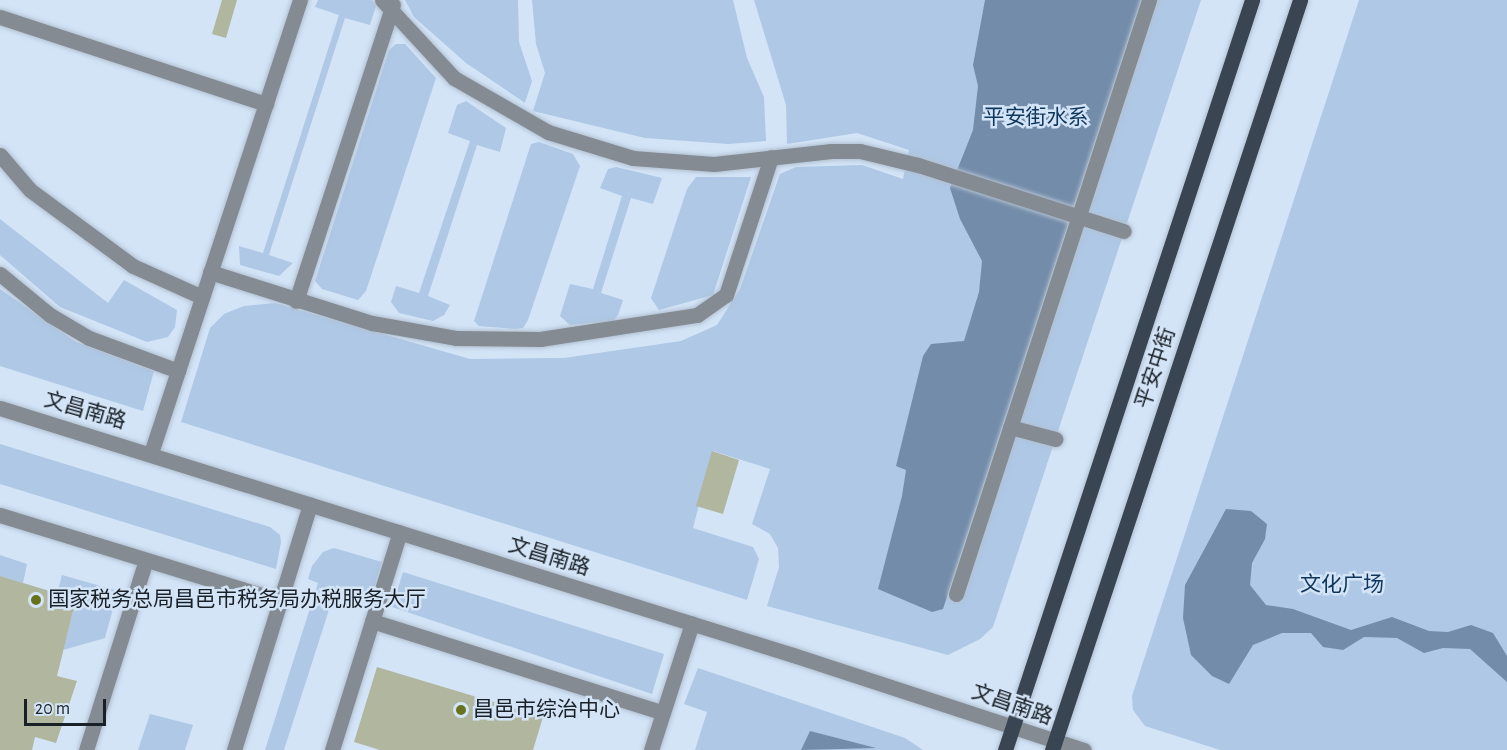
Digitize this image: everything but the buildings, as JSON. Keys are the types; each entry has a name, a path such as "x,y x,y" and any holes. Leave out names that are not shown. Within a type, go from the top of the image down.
{"main road":[{"name":"平安中街","path":"1005,750 1252,0"},
{"name":"平安中街","path":"1054,746 1300,0"}],"street":[{"path":"151,453 300,0"},
{"path":"956,594 1149,0"},
{"path":"389,4 454,78 548,132 633,158 714,164 771,157 860,151 918,165 1077,219 1124,231"},
{"path":"296,301 389,4"},
{"path":"0,17 266,104"},
{"path":"0,155 30,190 124,259 202,297"},
{"path":"210,272 296,301 372,323 456,338 510,341 629,328 697,315 726,295 771,157"},
{"path":"0,274 50,315 89,338 178,371"},
{"name":"文昌南路","path":"0,408 151,453 692,623 1013,727 1054,746 1084,750"},
{"path":"1010,427 1055,439"},
{"path":"234,750 310,504"},
{"path":"0,515 281,601"},
{"path":"332,750 400,532"},
{"path":"86,750 146,560"},
{"path":"372,621 663,713"},
{"path":"651,750 692,623"}],"green space":[{"path":"318,0 372,0 376,6 370,25 345,18 269,255 293,263 279,276 240,265 239,246 263,253 339,15 315,7"},
{"path":"405,0 518,0 519,42 532,81 525,103 466,63 414,17"},
{"path":"532,0 733,0 747,58 764,97 766,141 728,144 645,138 533,111 545,73 536,44"},
{"name":"平安街水系","path":"754,0 1201,0 993,627 980,639 948,655 767,606 779,567 778,548 770,534 752,524 770,469 713,451 693,528 753,547 759,559 747,600 181,422 210,328 224,314 244,306 275,303 470,359 564,358 681,341 717,325 740,289 780,174 796,167 862,165 903,179 909,150 857,133 787,144 786,105"},
{"name":"文化广场","path":"1359,0 1507,0 1507,750 1220,750 1145,726 1133,710 1132,696"},
{"path":"396,44 405,44 436,78 366,291 358,300 322,289 315,281 389,50"},
{"path":"466,101 506,128 500,152 477,145 428,296 450,305 444,315 433,321 399,313 391,302 396,286 419,293 470,141 448,133 457,105"},
{"path":"539,142 573,154 580,166 528,320 523,328 479,326 474,321 531,144"},
{"path":"616,167 662,178 653,204 631,198 601,293 623,300 618,315 613,321 570,325 560,316 570,284 593,289 622,196 600,188 608,169"},
{"path":"696,177 751,177 713,295 659,310 651,298 687,189"},
{"path":"0,219 108,303 124,280 177,310 175,327 168,337 147,342 60,307 0,255"},
{"path":"0,289 76,342 154,371 143,411 0,366"},
{"path":"0,444 270,527 280,535 281,542 276,569 0,484"},
{"path":"334,548 382,562 371,599 336,588 284,750 265,750 318,583 308,579 312,566 323,552"},
{"path":"0,555 27,564 23,583 0,576"},
{"path":"403,572 664,654 652,694 392,607"},
{"path":"62,575 118,591 105,638 63,650 76,600 57,594"},
{"path":"698,668 905,738 923,750 695,750 707,712 684,704"},
{"path":"150,714 193,725 185,750 138,750"}],"shaded area":[{"path":"985,0 1141,0 943,609 932,612 878,589 902,496 906,470 896,466 923,356 931,344 964,341 979,292 982,261 960,219 950,188 973,130 978,86 973,65"},
{"path":"1226,509 1251,511 1267,524 1265,539 1252,563 1250,585 1266,605 1293,609 1351,630 1392,617 1429,631 1448,632 1471,625 1493,633 1507,656 1507,682 1470,649 1443,648 1424,653 1397,638 1364,637 1343,650 1323,647 1311,633 1282,633 1253,645 1229,684 1212,676 1191,655 1183,618 1185,585"},
{"path":"810,731 876,748 801,750"}],"place":[{"name":"国家税务总局昌邑市税务局办税服务大厅","path":"36,600"},
{"name":"昌邑市综治中心","path":"461,710"}]}
